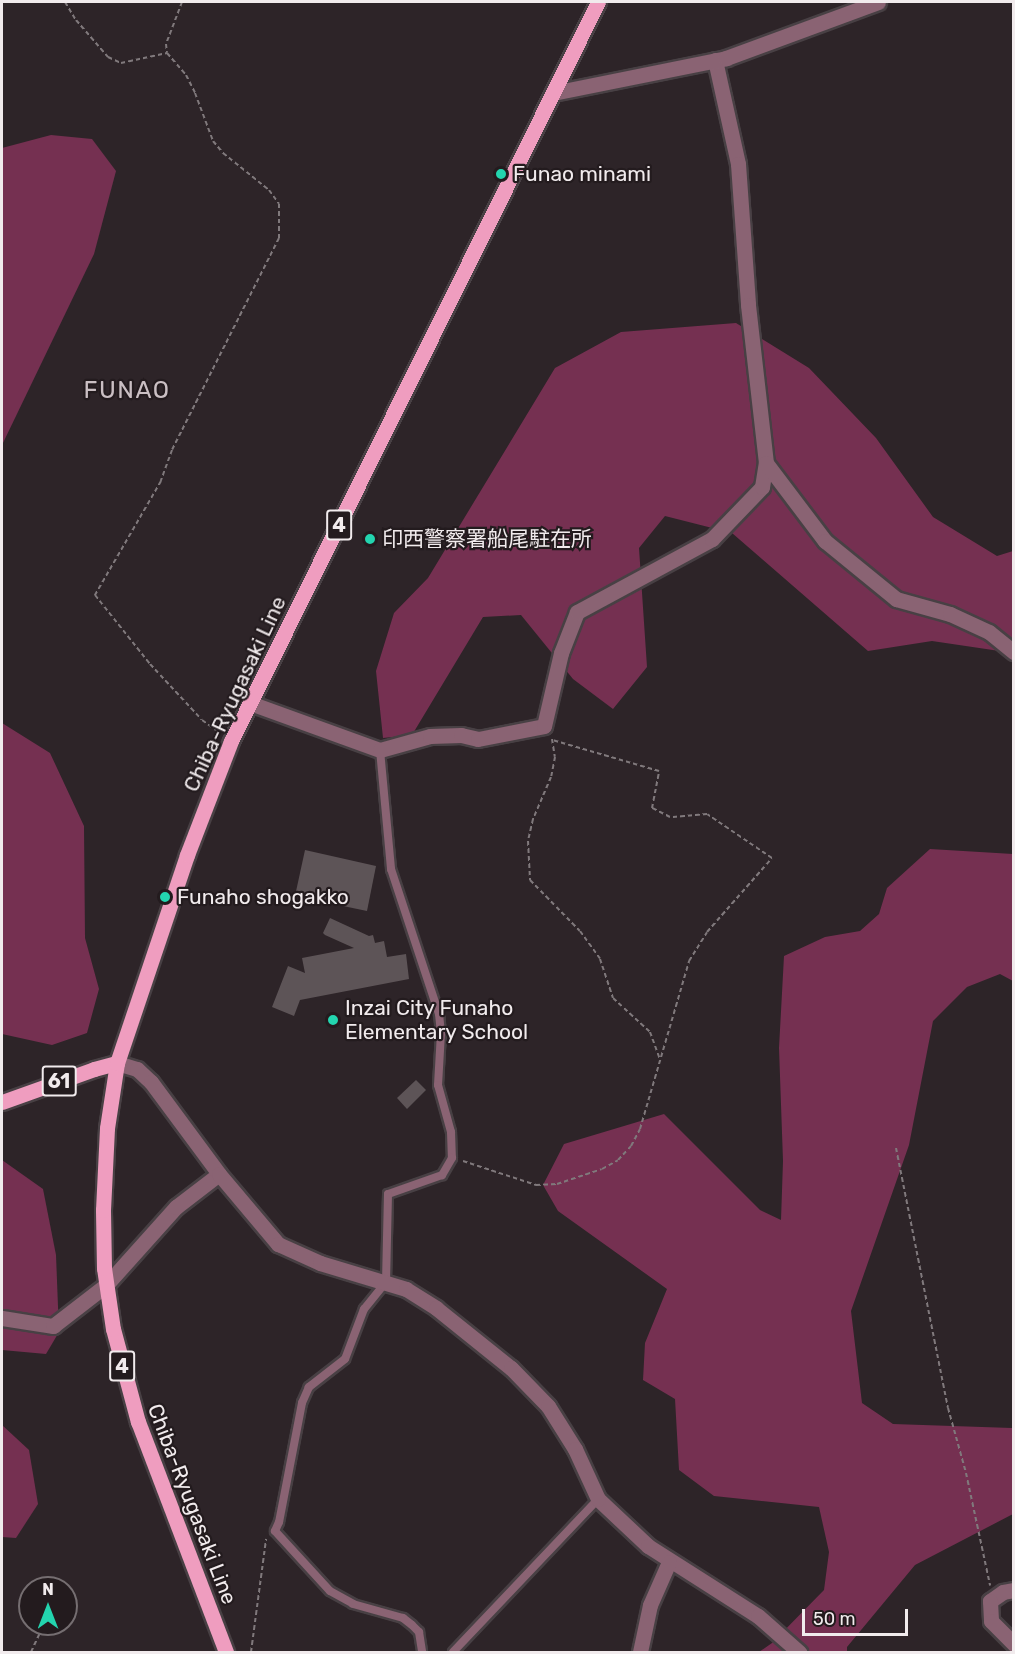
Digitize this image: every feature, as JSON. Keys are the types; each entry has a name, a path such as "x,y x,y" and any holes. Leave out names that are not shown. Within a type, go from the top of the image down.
{"main road":[{"name":"Chiba-Ryugasaki Line","path":"226,1653 138,1422 123,1374 106,1286 102,1247 104,1173 108,1119 117,1064 187,855 231,741 598,2"},
{"name":"61","path":"2,1102 94,1069 117,1064"}],"street":[{"path":"553,93 715,60 878,2"},
{"path":"250,703 380,750 430,736 461,735 478,739 544,726 561,653 578,612 712,539 762,487 766,463 748,305 738,164 715,60"},
{"path":"766,463 825,541 896,599 950,614 989,632 1014,652"},
{"path":"117,1064 137,1069 151,1082 219,1174 278,1244 320,1263 406,1289 436,1308 511,1368 548,1406 574,1449 598,1499 648,1546 669,1562 758,1616 800,1653"},
{"path":"2,1318 53,1326 106,1286 176,1207 219,1174"},
{"path":"640,1653 650,1605 669,1562"},
{"path":"1014,1590 1003,1592 990,1601 991,1621 1014,1644"}],"lane":[{"path":"380,750 391,869 439,1014 441,1033 438,1085 451,1132 452,1158 442,1175 388,1194 387,1282 364,1309 345,1359 309,1387 302,1403 279,1522 274,1530 330,1591 353,1604 403,1618 412,1625 419,1632 422,1653"},
{"path":"453,1653 598,1499"}],"path":[{"path":"65,2 76,20 108,57 121,63 167,53"},
{"path":"182,2 166,44 167,53 186,75 213,141 223,153 269,190 279,204 279,238 172,450 161,481 95,596 150,664 202,720 231,741"},
{"path":"544,726 552,740 555,757 551,777 533,819 528,842 530,880 580,931 600,959 614,998 650,1032 660,1059"},
{"path":"452,1158 536,1185 557,1184 618,1160 632,1146 640,1129 689,961 707,932 772,858 707,814 670,816 652,808 659,771 552,740"},
{"path":"896,1148 948,1408 966,1473 993,1599"},
{"path":"251,1653 267,1532 274,1530"},
{"path":"31,1653 39,1636"}],"shaded area":[{"path":"51,135 92,139 116,171 94,254 2,445 2,148"},
{"path":"736,323 809,368 876,438 933,517 997,556 1013,551 1013,653 932,641 868,651 732,533 665,516 639,548 647,667 613,709 573,679 521,615 483,617 412,735 383,738 376,671 394,613 428,578 555,368 621,332"},
{"path":"2,723 50,753 84,826 85,938 99,989 87,1033 52,1045 2,1034"},
{"path":"930,849 1013,854 1013,981 1000,974 967,987 933,1021 909,1145 851,1311 862,1403 893,1424 1012,1428 1013,1514 915,1565 847,1647 847,1652 759,1652 772,1643 824,1590 829,1552 819,1507 714,1496 679,1470 675,1399 643,1380 645,1343 667,1289 558,1211 543,1185 564,1144 664,1114 760,1210 781,1220 783,1161 779,1048 784,956 825,937 860,931 879,914 887,888"},
{"path":"2,1160 43,1189 56,1255 59,1332 46,1354 2,1350"},
{"path":"2,1425 29,1450 38,1504 16,1538 2,1537"}],"building":[{"path":"305,850 376,866 367,911 295,896"},
{"path":"330,918 369,936 373,935 375,943 384,941 387,957 406,954 409,979 300,1000 294,1016 272,1007 288,966 305,973 302,958 354,948 323,933"},
{"path":"416,1080 426,1090 407,1109 397,1098"}],"place":[{"name":"Funao minami","path":"501,174"},
{"name":"印西警察署船尾駐在所","path":"370,539"},
{"name":"Funaho shogakko","path":"165,897"},
{"name":"Inzai City Funaho Elementary School","path":"333,1020"}],"district":[{"name":"FUNAO","path":"127,391"}]}
